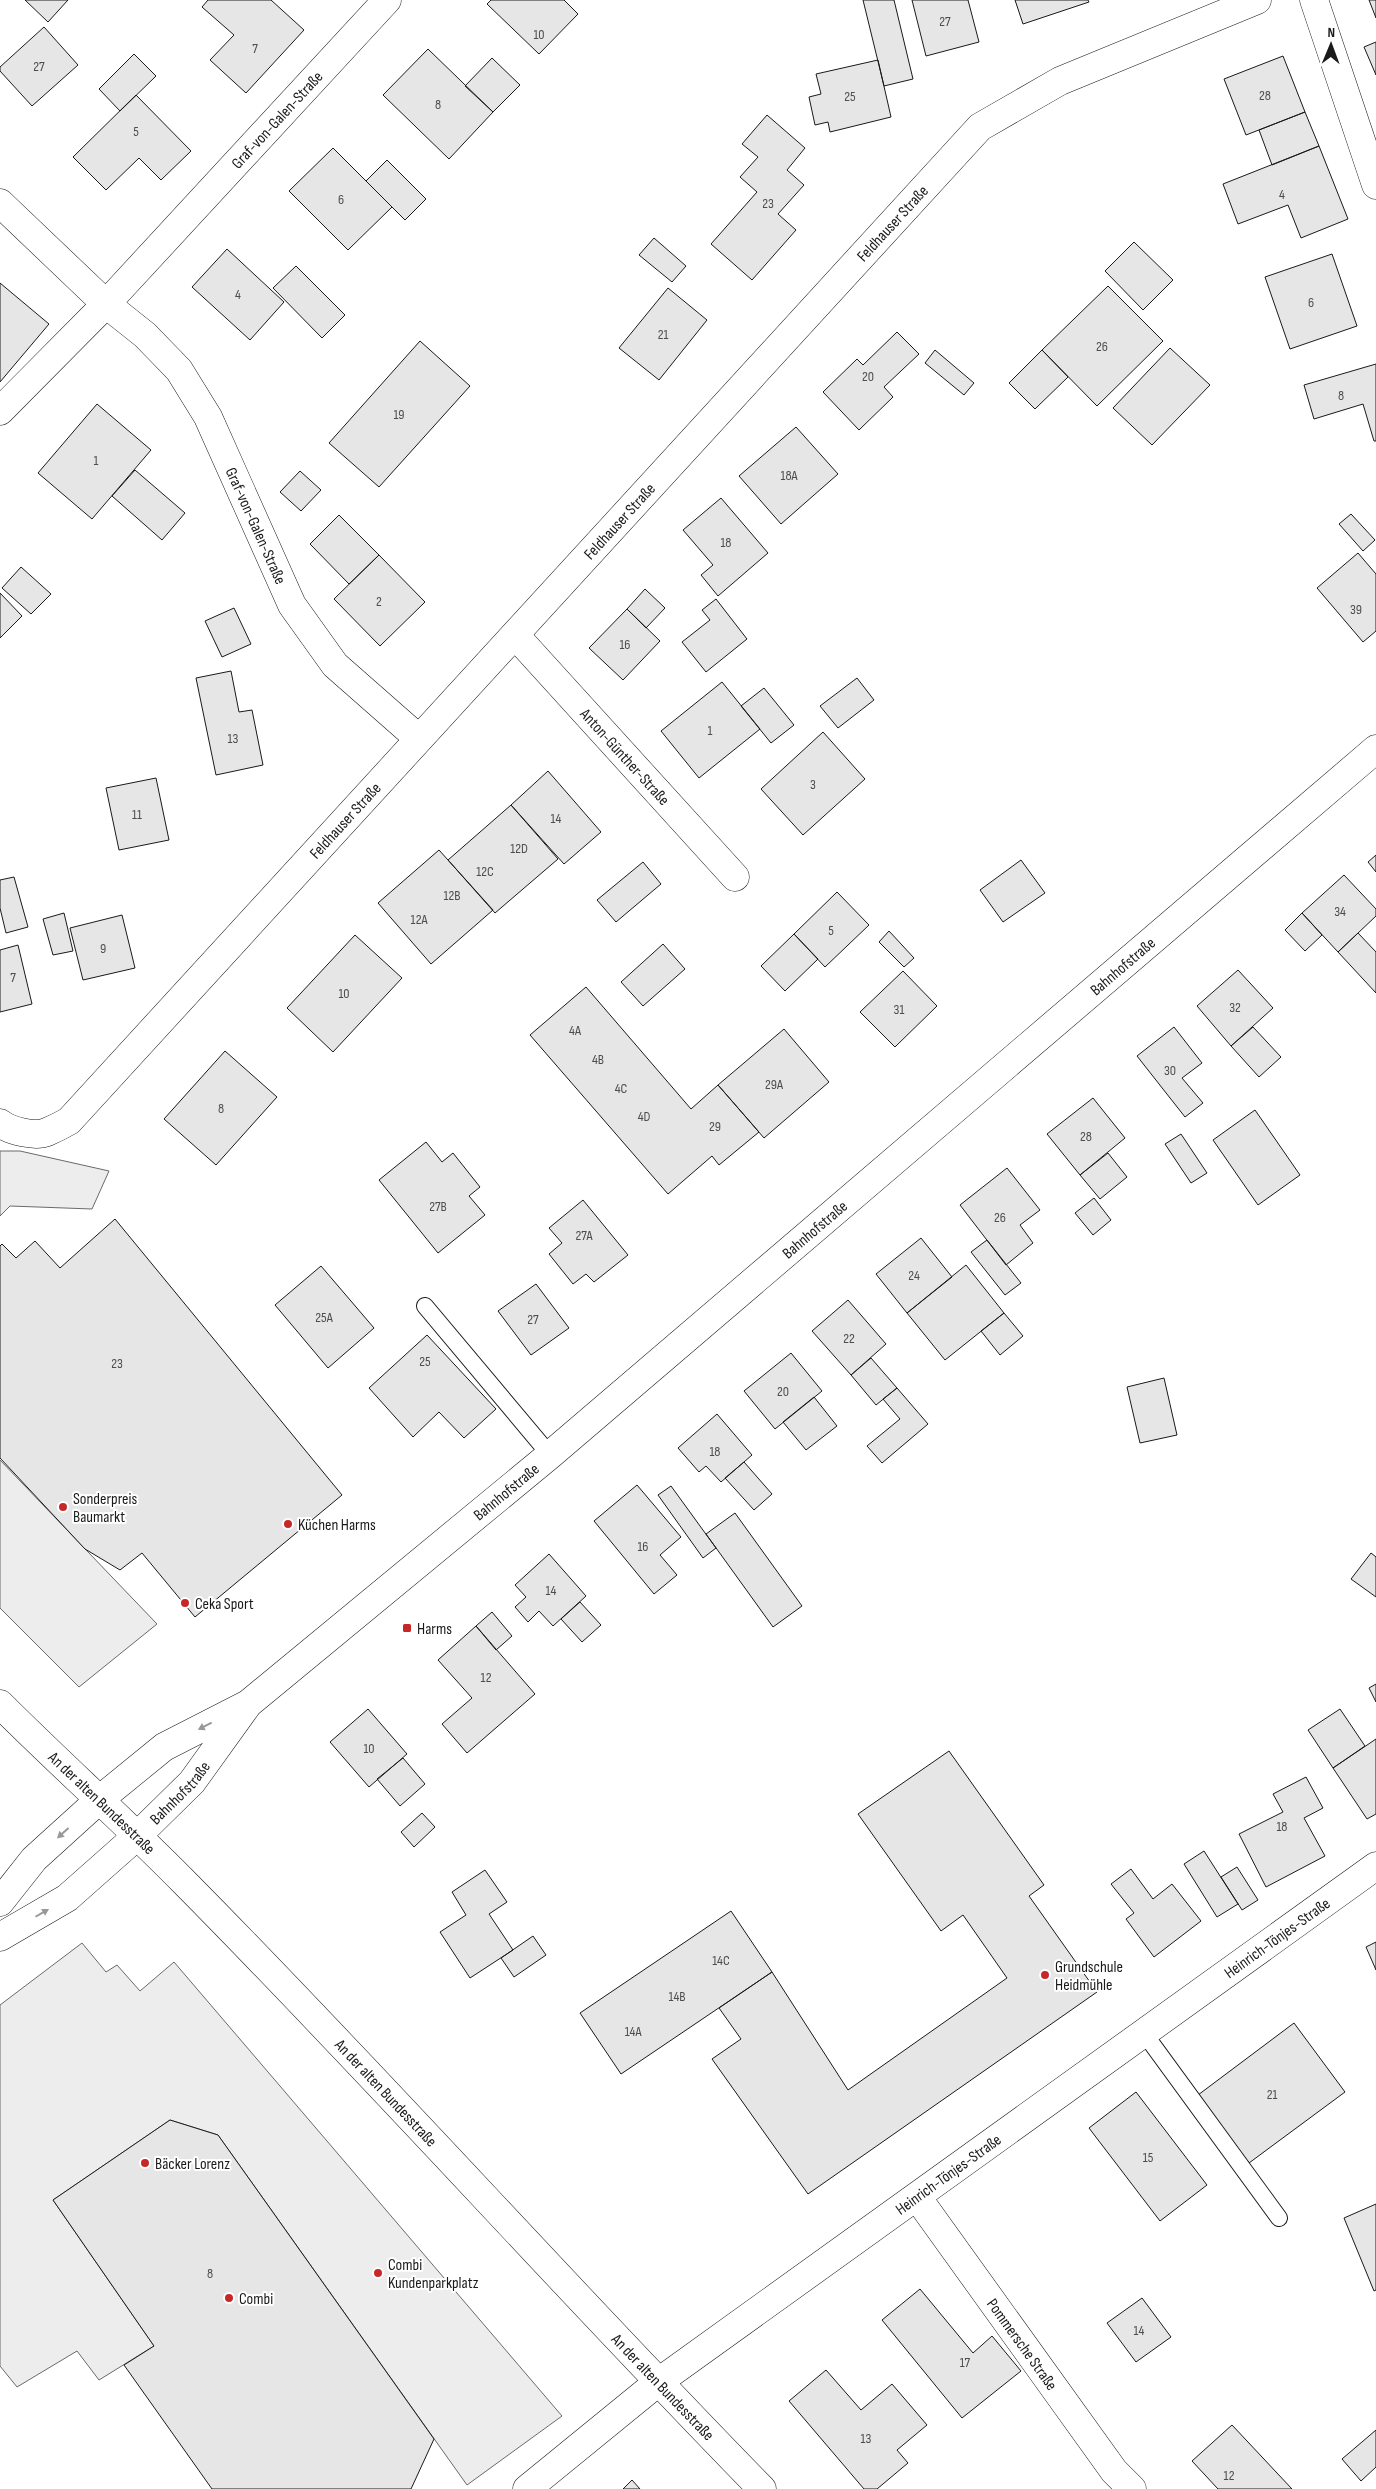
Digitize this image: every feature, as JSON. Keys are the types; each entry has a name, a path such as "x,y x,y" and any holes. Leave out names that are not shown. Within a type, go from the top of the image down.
{"street":[{"name":"Graf-von-Galen-Straße","path":"0,411 106,304 387,0"},
{"name":"Feldhauser Straße","path":"0,1124 4,1127 26,1133 45,1133 69,1121 980,127 1060,81 1257,0"},
{"path":"1314,0 1376,185"},
{"name":"Graf-von-Galen-Straße","path":"0,203 106,304 145,335 178,370 208,417 292,606 335,665 418,738"},
{"name":"Anton-Günther-Straße","path":"515,635 735,877"},
{"name":"Bahnhofstraße","path":"0,1902 34,1859 99,1800 164,1747 248,1704 550,1455 1376,749"},
{"name":"An der alten Bundesstraße","path":"0,1704 137,1836 380,2085 657,2383 762,2489"},
{"name":"Bahnhofstraße","path":"0,1938 68,1898 137,1836 192,1782 248,1704"},
{"name":"Heinrich-Tönjes-Straße","path":"527,2489 657,2383 1376,1866"},
{"name":"Pommersche Straße","path":"917,2197 1114,2471 1132,2489"}],"lane":[{"path":"425,1306 550,1455"},
{"path":"1144,2033 1279,2218"}],"shaded area":[{"path":"0,1151 20,1151 109,1171 92,1209 10,1206 0,1216"},
{"path":"0,1460 157,1624 79,1687 0,1608"},
{"name":"Combi Kundenparkplatz","path":"82,1943 106,1972 117,1965 140,1991 174,1962 562,2416 467,2485 218,2135 170,2120 53,2200 154,2346 99,2380 77,2351 17,2387 0,2366 0,2005"}],"building":[{"path":"25,0 68,0 48,22"},
{"path":"208,0 271,0 304,30 246,93 210,60 234,35 202,7"},
{"path":"491,0 564,0 578,14 539,54 487,4"},
{"path":"863,0 894,0 913,79 884,86"},
{"path":"912,0 968,0 979,42 926,56"},
{"path":"1015,0 1088,0 1089,2 1023,24"},
{"path":"1369,0 1376,0 1376,18"},
{"path":"44,27 78,65 32,106 0,71 0,67"},
{"path":"1376,42 1376,75 1364,47"},
{"path":"428,49 493,112 449,159 383,95"},
{"path":"134,54 156,76 120,111 99,89"},
{"path":"1283,56 1305,112 1246,135 1224,79"},
{"path":"492,58 520,85 493,112 465,86"},
{"path":"878,60 891,117 830,132 828,122 815,125 809,97 821,94 816,74"},
{"path":"136,95 191,151 161,180 139,158 106,190 73,157"},
{"path":"1305,112 1319,146 1272,165 1259,130"},
{"path":"767,115 805,148 787,170 804,185 778,214 796,230 752,280 711,244 757,192 740,177 758,157 742,144"},
{"path":"1319,146 1348,219 1301,238 1288,205 1238,224 1223,184"},
{"path":"333,148 392,207 348,250 289,191"},
{"path":"387,160 426,199 405,220 366,181"},
{"path":"654,238 686,266 672,282 639,255"},
{"path":"1134,242 1173,280 1143,310 1105,271"},
{"path":"227,249 284,302 250,340 192,287"},
{"path":"1332,254 1357,326 1290,349 1265,277"},
{"path":"296,266 345,315 322,338 273,288"},
{"path":"0,283 49,324 0,382"},
{"path":"1108,286 1163,341 1097,406 1042,350"},
{"path":"668,288 707,320 659,380 619,348"},
{"path":"897,332 919,354 884,387 893,397 859,430 823,392 857,359 863,365"},
{"path":"420,341 470,386 379,487 329,443"},
{"path":"1170,348 1210,385 1152,445 1113,408"},
{"path":"935,350 974,383 964,395 925,363"},
{"path":"1042,350 1068,377 1035,409 1009,383"},
{"path":"1376,364 1376,441 1374,441 1363,404 1314,419 1304,385"},
{"path":"97,404 151,450 92,519 38,473"},
{"path":"796,427 838,474 781,524 739,476"},
{"path":"135,470 185,513 162,540 112,496"},
{"path":"300,471 321,490 301,511 280,492"},
{"path":"721,498 768,553 718,596 701,575 713,565 683,530"},
{"path":"1351,514 1375,540 1363,551 1339,524"},
{"path":"339,515 379,555 349,584 310,544"},
{"path":"1358,553 1376,574 1376,631 1363,642 1317,588"},
{"path":"379,555 425,602 380,646 334,599"},
{"path":"21,567 51,594 31,614 2,588"},
{"path":"645,589 665,608 646,628 627,609"},
{"path":"0,593 22,616 0,638"},
{"path":"716,599 747,639 706,672 682,642 710,620 702,610"},
{"path":"234,608 251,644 222,657 205,621"},
{"path":"627,609 660,641 623,680 589,648"},
{"path":"231,671 239,712 252,710 263,765 216,775 196,678"},
{"path":"857,678 874,700 838,728 820,706"},
{"path":"722,682 760,729 699,778 661,731"},
{"path":"764,688 794,725 771,743 741,706"},
{"path":"823,732 865,779 803,835 761,789"},
{"path":"548,771 601,832 564,864 511,805"},
{"path":"156,778 169,840 119,850 106,788"},
{"path":"511,805 558,859 495,913 448,860"},
{"path":"439,850 493,910 431,964 378,903"},
{"path":"1376,855 1376,872 1368,862"},
{"path":"1021,860 1045,893 1003,922 980,890"},
{"path":"643,862 661,884 616,922 597,900"},
{"path":"1344,875 1376,909 1376,916 1338,952 1302,913"},
{"path":"14,877 28,927 6,933 0,908 0,880"},
{"path":"837,892 869,925 825,967 794,934"},
{"path":"64,913 73,951 53,955 43,919"},
{"path":"1302,913 1322,935 1305,951 1285,930"},
{"path":"122,915 135,968 83,980 70,928"},
{"path":"889,931 914,958 904,967 879,942"},
{"path":"1358,933 1376,952 1376,993 1338,952"},
{"path":"794,934 818,959 785,991 761,966"},
{"path":"355,935 402,978 333,1052 287,1008"},
{"path":"663,944 685,969 643,1006 621,982"},
{"path":"18,945 32,1004 0,1012 0,950"},
{"path":"1238,970 1273,1008 1231,1046 1197,1006"},
{"path":"903,971 937,1006 895,1047 860,1012"},
{"path":"586,987 691,1109 718,1085 759,1132 719,1165 712,1156 668,1194 530,1035"},
{"path":"1174,1027 1202,1063 1182,1078 1203,1103 1185,1117 1137,1056"},
{"path":"1253,1027 1281,1057 1259,1077 1231,1046"},
{"path":"784,1029 829,1082 764,1138 718,1085"},
{"path":"225,1051 277,1097 216,1165 164,1119"},
{"path":"1093,1098 1125,1138 1080,1175 1047,1134"},
{"path":"1255,1110 1300,1175 1258,1205 1213,1140"},
{"path":"1181,1134 1207,1173 1191,1183 1165,1144"},
{"path":"426,1142 442,1162 453,1153 480,1187 469,1196 485,1215 438,1253 379,1180"},
{"path":"1108,1153 1127,1177 1100,1199 1080,1175"},
{"path":"1007,1168 1040,1210 1020,1225 1033,1243 1006,1265 960,1205"},
{"path":"1094,1198 1111,1220 1093,1235 1075,1213"},
{"path":"583,1200 628,1255 594,1282 586,1274 573,1284 549,1254 562,1243 549,1228"},
{"path":"115,1219 342,1495 195,1617 142,1553 120,1570 85,1549 0,1458 0,1246 2,1244 16,1258 35,1241 60,1268"},
{"path":"921,1238 952,1277 907,1313 876,1274"},
{"path":"987,1240 1021,1283 1005,1295 971,1252"},
{"path":"966,1265 1004,1313 945,1360 907,1313"},
{"path":"321,1266 374,1328 328,1368 275,1305"},
{"path":"536,1284 569,1328 531,1355 498,1311"},
{"path":"848,1300 886,1344 851,1375 812,1331"},
{"path":"1004,1313 1023,1336 1000,1355 981,1331"},
{"path":"427,1335 496,1409 464,1438 439,1412 413,1437 369,1388"},
{"path":"791,1353 822,1391 775,1429 744,1391"},
{"path":"871,1358 897,1388 876,1405 851,1375"},
{"path":"1164,1378 1177,1435 1140,1443 1127,1387"},
{"path":"897,1388 928,1424 882,1463 867,1446 900,1419 883,1399"},
{"path":"814,1397 837,1426 806,1450 783,1422"},
{"path":"717,1414 752,1455 721,1482 706,1466 699,1472 678,1448"},
{"path":"744,1462 772,1494 754,1510 725,1478"},
{"path":"637,1485 681,1537 660,1555 677,1575 654,1594 594,1521"},
{"path":"671,1486 716,1548 703,1558 658,1495"},
{"path":"735,1513 802,1606 773,1627 706,1534"},
{"path":"1371,1553 1376,1557 1376,1597 1351,1579"},
{"path":"549,1554 586,1596 553,1626 539,1611 528,1622 515,1607 526,1597 515,1585"},
{"path":"580,1602 601,1625 582,1642 561,1619"},
{"path":"492,1612 512,1636 496,1650 476,1626"},
{"path":"476,1626 535,1694 467,1753 442,1724 472,1698 438,1660"},
{"path":"1376,1684 1376,1702 1369,1688"},
{"path":"368,1709 407,1754 369,1787 330,1742"},
{"path":"1340,1709 1365,1746 1333,1768 1308,1730"},
{"path":"1376,1739 1376,1814 1367,1819 1333,1768"},
{"name":"Grundschule Heidmühle","path":"949,1751 1044,1885 1029,1896 1097,1992 808,2194 712,2059 741,2039 719,2008 772,1972 848,2090 1007,1978 963,1915 941,1931 858,1814"},
{"path":"403,1758 425,1784 400,1806 377,1779"},
{"path":"1306,1777 1323,1808 1304,1818 1325,1856 1266,1887 1239,1834 1283,1812 1273,1794"},
{"path":"422,1813 435,1827 414,1847 401,1832"},
{"path":"1204,1851 1238,1904 1217,1917 1184,1864"},
{"path":"1237,1867 1258,1900 1242,1910 1221,1877"},
{"path":"1131,1869 1153,1899 1172,1884 1201,1921 1154,1957 1126,1919 1134,1913 1111,1884"},
{"path":"485,1870 507,1902 489,1914 513,1950 470,1978 440,1932 466,1915 452,1892"},
{"path":"731,1911 772,1972 621,2074 580,2013"},
{"path":"533,1936 546,1955 514,1977 501,1958"},
{"path":"1376,1942 1376,1970 1366,1947"},
{"path":"1294,2023 1345,2092 1249,2163 1198,2095"},
{"path":"1136,2092 1207,2185 1160,2221 1089,2128"},
{"path":"170,2120 218,2135 434,2439 411,2489 212,2489 124,2365 154,2346 53,2200"},
{"path":"1376,2204 1376,2290 1374,2291 1344,2218"},
{"path":"920,2289 973,2353 992,2336 1021,2371 962,2418 882,2320"},
{"path":"1142,2298 1171,2337 1136,2362 1107,2323"},
{"path":"826,2370 861,2410 892,2384 927,2425 897,2450 908,2463 877,2489 864,2489 789,2401"},
{"path":"1232,2425 1292,2489 1218,2489 1192,2461"},
{"path":"1376,2430 1376,2467 1361,2481 1342,2459"},
{"path":"632,2480 640,2489 623,2489"}],"place":[{"name":"Sonderpreis Baumarkt","path":"63,1507"},
{"name":"Küchen Harms","path":"288,1524"},
{"name":"Ceka Sport","path":"185,1603"},
{"name":"Harms","path":"407,1628"},
{"name":"Grundschule Heidmühle","path":"1045,1975"},
{"name":"Bäcker Lorenz","path":"145,2163"},
{"name":"Combi Kundenparkplatz","path":"378,2273"},
{"name":"Combi","path":"229,2298"}]}
